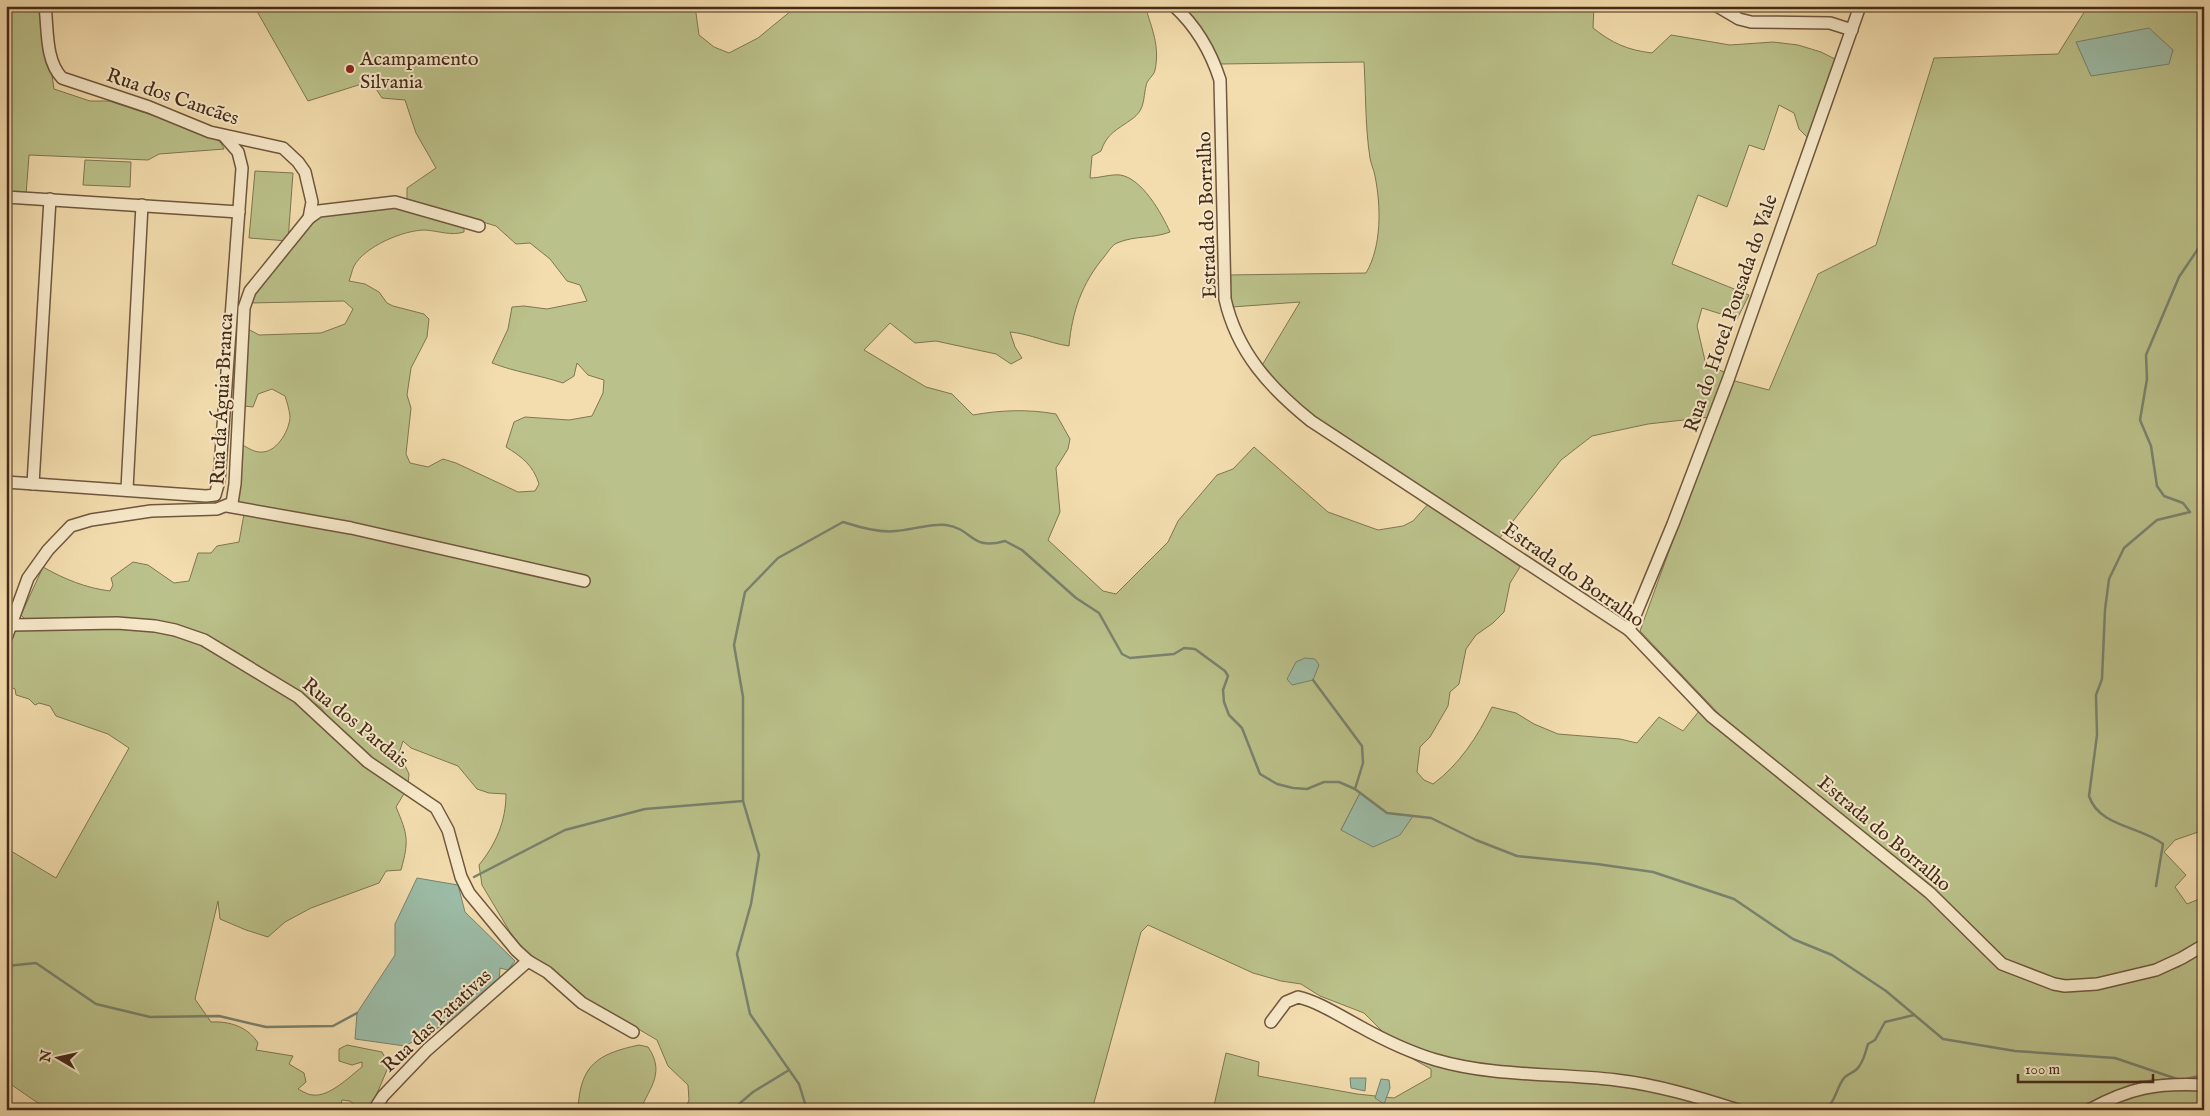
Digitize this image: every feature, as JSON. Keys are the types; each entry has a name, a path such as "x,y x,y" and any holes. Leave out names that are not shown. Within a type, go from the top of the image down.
{"street":[{"name":"Rua dos Cancães","path":"45,6 50,54 57,73 62,78 142,105 224,136 277,145 290,154 305,172 310,185 312,202 310,218"},
{"name":"Estrada do Borralho","path":"1174,6 1185,16 1200,36 1214,60 1220,80 1225,299 1230,320 1266,381 1283,399 1311,421 1629,630 1711,716 1930,894 1994,958 2009,968 2065,986 2098,984 2156,970 2182,958 2204,944"},
{"path":"1717,6 1739,19 1751,22 1830,23 1852,30"},
{"name":"Rua do Hotel Pousada do Vale","path":"1629,630 1673,524 1721,398 1860,6"},
{"path":"6,482 211,496 217,490 239,212 241,160 235,148 224,136"},
{"path":"6,197 239,212"},
{"path":"33,484 50,199"},
{"path":"310,218 319,211 395,202 478,226"},
{"path":"128,489 142,205"},
{"name":"Rua da Águia Branca","path":"6,638 28,578 48,550 71,526 91,520 141,513 217,509 227,506 232,502 235,484 244,308 250,291 310,218"},
{"path":"227,506 351,528 584,581"},
{"name":"Rua dos Pardais","path":"11,625 116,623 155,626 175,630 204,640 298,697 368,762 436,808 448,830 461,877 469,893 504,937 528,961 547,972 582,1003 633,1032"},
{"name":"Rua das Patativas","path":"374,1110 383,1096 426,1050 528,961"},
{"path":"1271,1022 1286,1002 1298,997 1338,1015 1388,1042 1436,1060 1520,1073 1638,1083 1661,1087 1738,1110"},
{"path":"2089,1110 2103,1102 2148,1086 2168,1083 2204,1085"}],"green space":[{"path":"6,6 42,6 54,89 90,101 109,101 170,121 214,137 221,143 224,149 159,154 148,160 29,155 26,195 6,195"},
{"path":"254,6 695,6 699,35 714,47 729,53 758,38 797,6 1145,6 1156,45 1157,53 1154,72 1147,84 1143,104 1139,112 1113,132 1106,140 1101,151 1092,156 1090,178 1120,175 1136,183 1150,198 1170,232 1124,241 1112,247 1096,267 1079,298 1070,333 1069,346 1010,332 1015,347 1022,358 1011,364 996,354 936,341 915,343 890,323 864,350 926,387 952,394 973,415 1014,411 1056,414 1070,439 1068,449 1056,468 1060,512 1048,540 1103,591 1116,594 1168,542 1178,521 1217,475 1233,469 1254,447 1328,512 1378,530 1403,526 1413,521 1430,502 1520,567 1510,583 1504,612 1493,623 1476,635 1466,649 1459,684 1450,692 1448,706 1430,737 1420,747 1417,772 1424,780 1433,784 1451,768 1481,729 1492,707 1516,713 1534,724 1558,734 1620,739 1637,743 1659,717 1683,731 1700,710 1842,830 1929,898 1989,959 2046,985 2160,973 2179,967 2204,949 2204,1081 2169,1079 2139,1081 2079,1110 1213,1110 1226,1053 1259,1062 1258,1076 1357,1094 1394,1098 1431,1077 1431,1069 1395,1049 1389,1038 1364,1013 1320,996 1301,984 1281,981 1253,973 1148,925 1141,932 1092,1110 685,1110 689,1100 688,1085 668,1066 657,1040 577,993 548,966 527,953 510,932 482,885 479,865 499,832 506,804 506,794 489,793 477,789 458,766 411,748 403,741 399,753 409,774 408,784 353,746 320,707 295,689 235,651 193,630 172,625 26,620 21,615 43,567 75,582 92,588 110,591 113,585 111,578 133,562 148,565 174,583 189,581 198,553 211,553 217,546 239,542 244,514 387,539 509,568 507,557 348,522 236,504 239,494 241,444 257,452 268,451 274,448 288,427 290,416 285,396 272,389 258,394 253,407 244,406 248,329 259,335 321,333 345,324 353,309 344,301 250,303 252,296 314,218 387,206 454,222 464,228 464,232 454,234 425,230 407,233 386,240 359,259 354,266 349,281 365,284 379,292 387,303 424,314 429,319 427,337 411,368 407,395 411,408 406,454 410,463 428,467 443,459 456,463 518,492 535,491 539,484 534,472 522,458 506,447 514,422 525,417 569,420 592,416 603,393 604,380 588,375 577,363 574,376 563,383 492,363 508,329 512,307 524,306 547,309 587,301 580,285 567,281 550,259 530,243 516,244 496,226 407,199 407,188 436,168 416,133 405,100 382,98 371,81 308,101","holes":["1360,793 1387,813 1413,816 1341,830"]},
{"path":"1182,6 1594,6 1593,28 1613,42 1635,50 1652,53 1671,35 1730,45 1773,42 1798,45 1821,52 1835,59 1808,138 1799,129 1794,113 1779,105 1764,150 1749,145 1727,207 1698,195 1672,264 1749,295 1737,319 1702,308 1697,326 1706,365 1727,373 1710,417 1648,424 1592,436 1561,460 1499,539 1304,410 1261,367 1300,302 1232,307 1229,275 1366,273 1375,251 1379,213 1375,174 1368,146 1364,62 1220,64"},
{"path":"2088,6 2204,6 2204,830 2175,840 2164,852 2186,875 2175,887 2187,904 2204,897 2204,938 2165,963 2075,986 2017,970 1742,738 1640,631 1731,380 1769,390 1818,274 1876,245 1934,58 2058,54"},
{"path":"85,160 131,162 130,187 83,185"},
{"path":"255,171 293,173 288,241 249,238"},
{"path":"15,628 123,628 150,631 191,640 290,698 405,792 396,807 406,838 401,870 386,871 379,883 311,908 285,922 268,937 220,919 218,901 195,999 211,1022 238,1026 254,1037 258,1043 256,1050 293,1056 289,1064 304,1073 306,1082 298,1089 309,1094 319,1095 326,1093 362,1067 362,1062 352,1065 339,1061 339,1049 347,1045 382,1052 389,1065 370,1110 360,1110 350,1101 342,1100 339,1110 48,1110 6,1081 6,848 56,878 129,748 108,734 56,716 50,706 39,703 35,705 29,699 16,695 15,689 10,687 6,690 6,652"},
{"path":"639,1045 648,1047 653,1056 656,1072 652,1086 640,1110 578,1110 582,1082 594,1064 612,1053"},
{"path":"2204,1088 2204,1110 2097,1110 2146,1089"}],"shaded area":[{"path":"2149,28 2173,50 2169,64 2091,76 2076,42"},
{"path":"1305,658 1315,659 1319,665 1313,680 1292,685 1287,679 1296,662"},
{"path":"1360,793 1387,813 1413,816 1400,835 1373,847 1341,830"},
{"path":"417,878 458,885 465,912 515,961 508,970 500,968 499,982 476,1007 405,1046 355,1039 357,1013 395,955 395,924"},
{"path":"1350,1078 1366,1078 1365,1091 1351,1088"},
{"path":"1381,1079 1389,1080 1390,1088 1384,1104 1375,1098"}],"waterway":[{"path":"2156,886 2163,844 2144,833 2111,820 2094,806 2089,796 2097,735 2096,695 2102,679 2105,610 2109,579 2124,548 2157,520 2190,512 2183,503 2164,496 2157,486 2151,446 2140,420 2147,379 2146,355 2179,277 2204,240"},
{"path":"807,1110 799,1084 750,1014 737,954 751,904 759,855 743,801 743,697 734,645 745,592 778,558 843,522 883,531 946,525 955,527 978,541 985,543 1005,541 1022,550 1076,598 1099,613 1122,654 1130,658 1174,654 1184,648 1195,649 1225,671 1228,676 1223,690 1224,702 1229,715 1242,728 1260,774 1277,784 1307,789 1324,782 1339,782 1355,789 1387,813 1431,818 1476,840 1517,856 1653,872 1734,899 1793,939 1832,955 1886,991 1943,1039 2015,1051 2115,1058 2180,1080"},
{"path":"1313,680 1362,746 1363,763 1355,789"},
{"path":"474,877 565,830 645,809 743,801"},
{"path":"6,966 36,963 96,1004 150,1017 219,1016 266,1027 333,1026 357,1013"},
{"path":"1793,1110 1806,1106 1829,1106 1844,1078 1859,1066 1868,1044 1875,1040 1885,1022 1914,1015"},
{"path":"732,1110 753,1092 789,1070"},
{"path":"2186,1079 2204,1075"}],"place":[{"name":"Acampamento Silvania","path":"350,69"}]}
